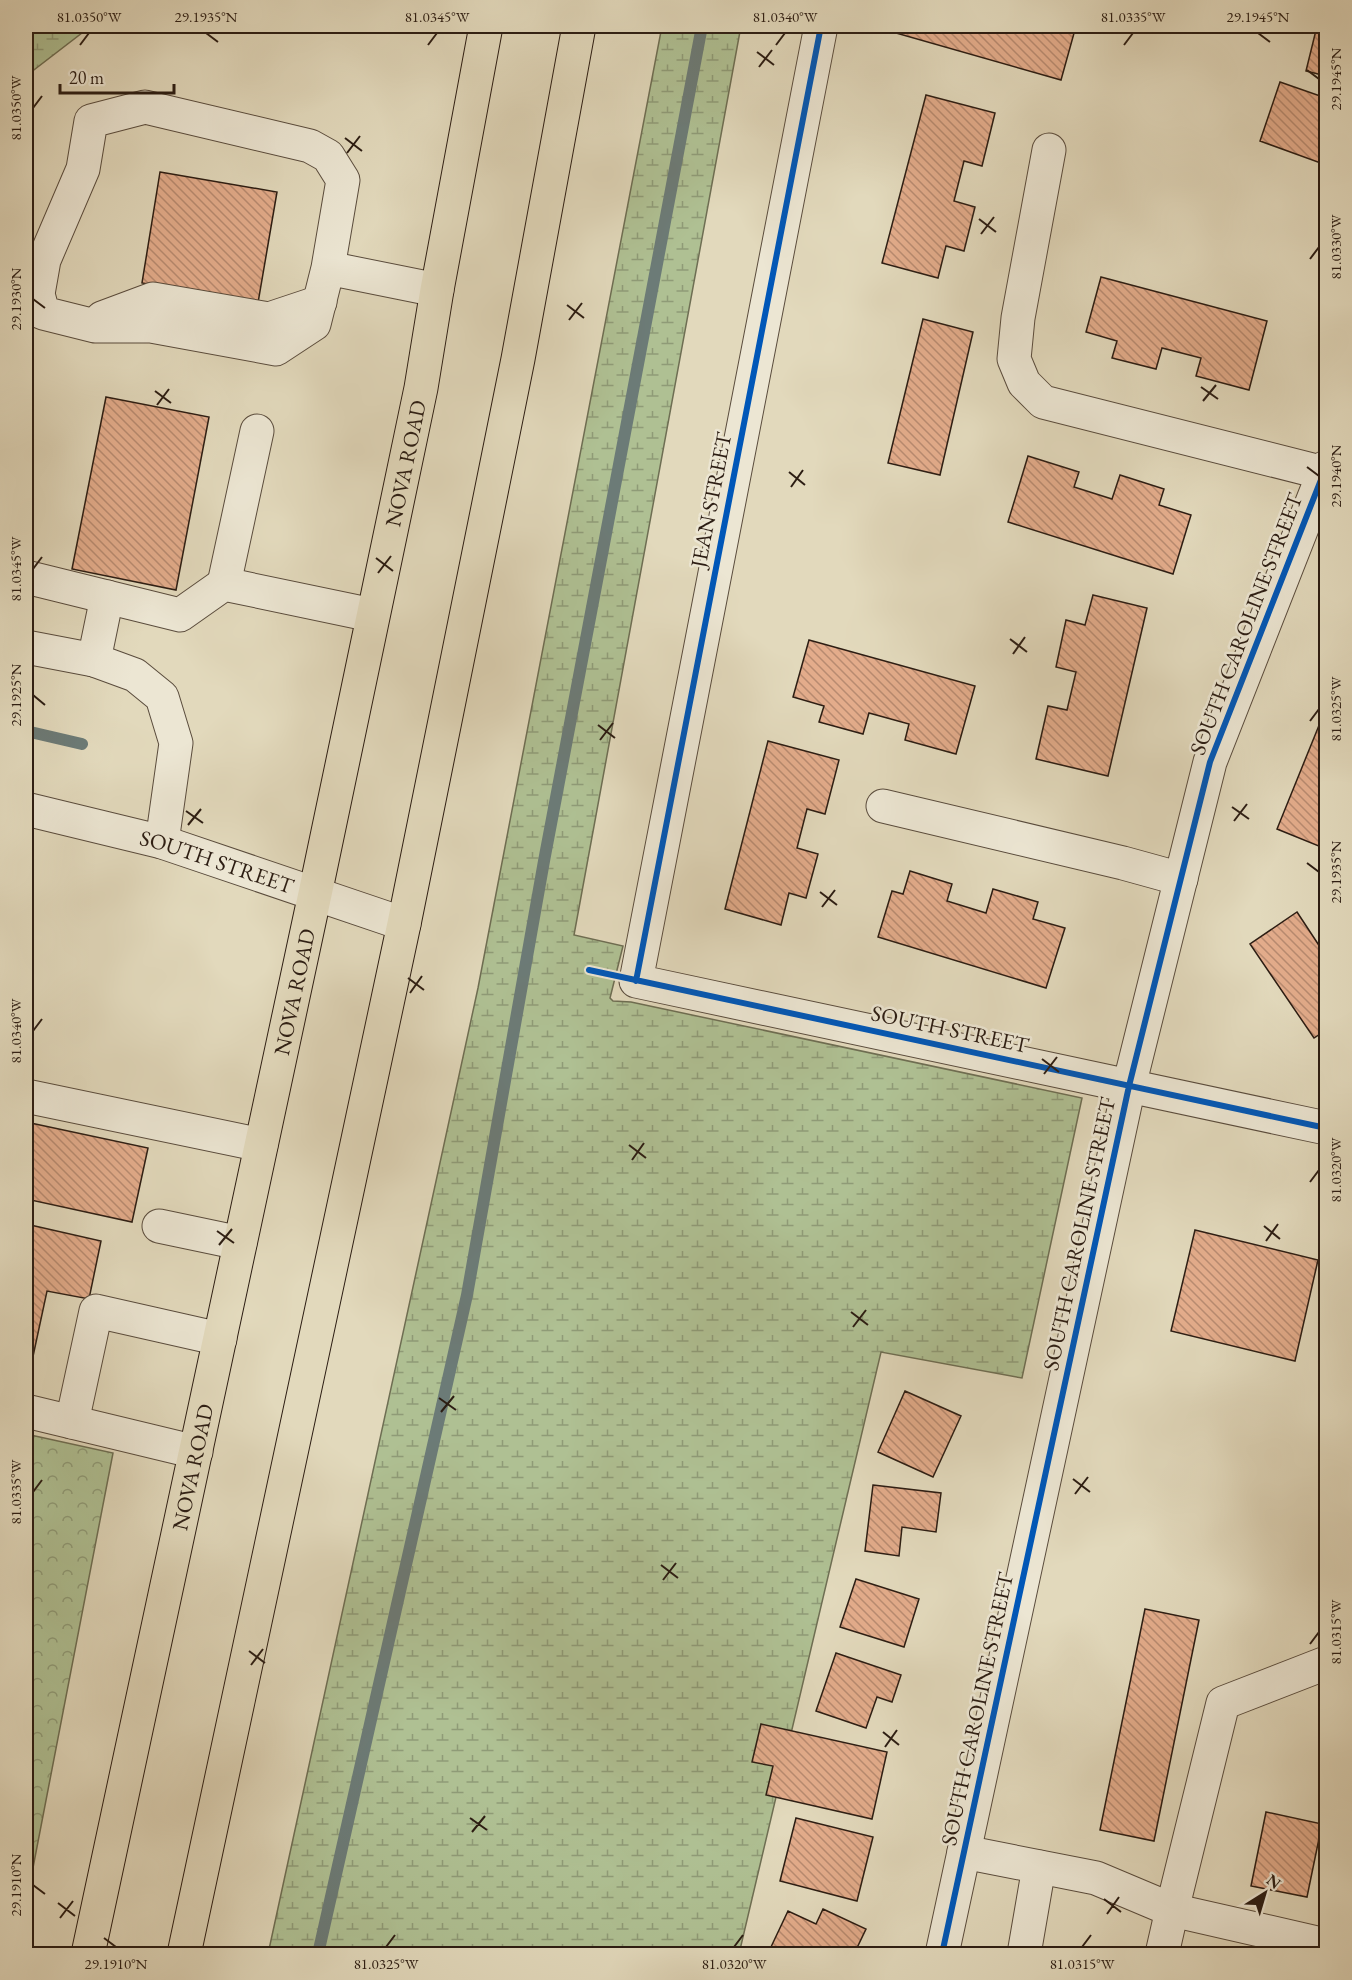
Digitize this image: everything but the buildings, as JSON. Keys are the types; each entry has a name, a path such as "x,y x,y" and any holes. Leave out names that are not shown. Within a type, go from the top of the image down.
{"main road":[{"name":"NOVA ROAD","path":"88,1954 421,388 486,26"},
{"path":"184,1954 404,924 518,359 579,26"}],"street":[{"name":"JEAN STREET","path":"636,981 821,26"},
{"path":"145,107 310,146 328,156 343,180 328,268 314,324 276,349 151,326 86,324 43,313 38,294 44,260 83,168 91,121 145,107"},
{"path":"1049,150 1018,318 1014,359 1024,383 1043,402 1325,470"},
{"path":"328,268 437,290"},
{"path":"26,577 180,615 224,584 257,431"},
{"name":"SOUTH CAROLINE STREET","path":"942,1954 1129,1086 1210,762 1325,470"},
{"path":"224,584 372,615"},
{"path":"94,660 108,597"},
{"path":"26,647 94,660 135,675 162,697 176,743 162,842"},
{"path":"883,806 1181,879"},
{"name":"SOUTH STREET","path":"26,809 162,842 404,924"},
{"name":"SOUTH STREET","path":"636,981 1326,1128"},
{"path":"26,1096 261,1145"},
{"path":"159,1226 240,1243"},
{"path":"72,1422 96,1311 220,1339"},
{"path":"26,1411 196,1452"},
{"path":"1162,1954 1223,1703 1326,1663"},
{"path":"964,1852 1096,1878 1172,1910 1326,1945"},
{"path":"1024,1954 1039,1867"}],"green space":[{"path":"26,26 91,26 26,76"},
{"path":"662,26 741,26 574,935 623,946 610,998 613,1001 631,1002 1082,1098 1022,1378 881,1352 739,1954 268,1954 478,988"},
{"path":"26,1434 113,1453 26,1904"}],"waterway":[{"path":"318,1954 467,1295 544,861 702,26"},
{"path":"26,731 82,744"}],"cycle path":[{"path":"636,981 821,26"},
{"path":"942,1954 1129,1086 1210,762 1326,467"},
{"path":"589,970 1326,1128"}]}
